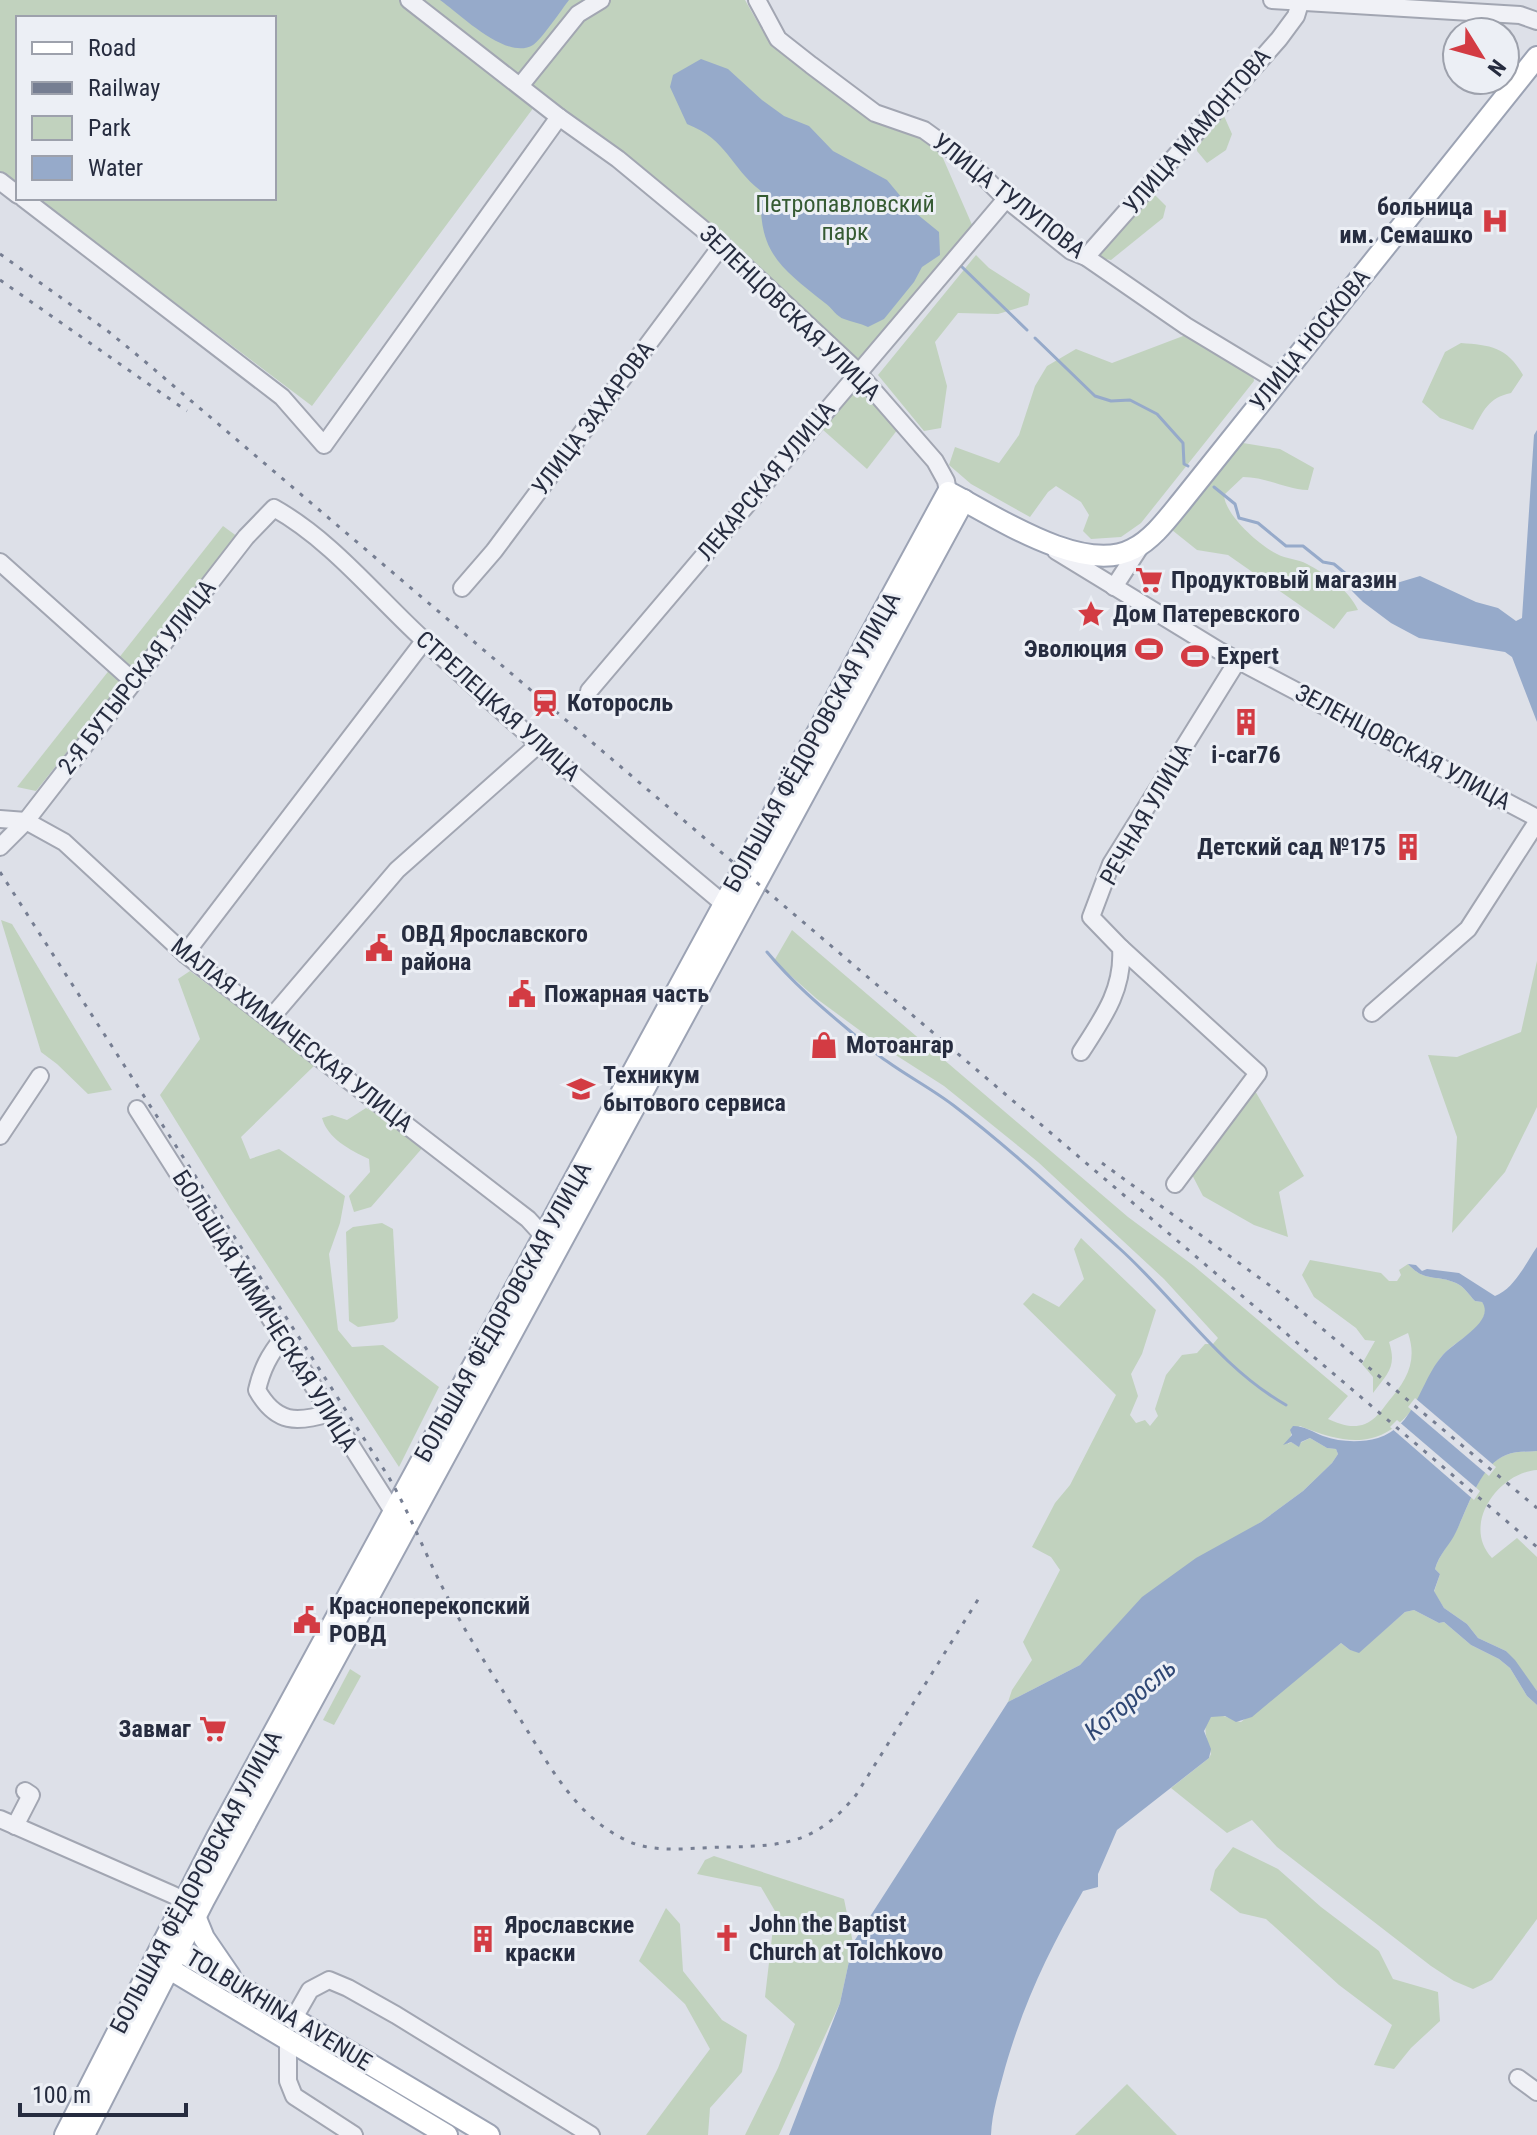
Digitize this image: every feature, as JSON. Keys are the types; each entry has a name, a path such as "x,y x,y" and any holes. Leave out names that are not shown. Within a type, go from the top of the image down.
{"main road":[{"name":"УЛИЦА НОСКОВА","path":"1145,541 1176,508 1537,57"},
{"name":"ЗЕЛЕНЦОВСКАЯ УЛИЦА","path":"956,496 1089,562 1132,550 1145,541"},
{"name":"БОЛЬШАЯ ФЁДОРОВСКАЯ УЛИЦА","path":"65,2135 168,1956 394,1513 550,1243 724,904 956,496"},
{"name":"БОЛЬШАЯ ФЁДОРОВСКАЯ УЛИЦА","path":"190,1908 956,496"},
{"path":"190,1908 207,1944 238,1984"},
{"name":"БОЛЬШАЯ ФЁДОРОВСКАЯ УЛИЦА","path":"84,2135 155,1994 168,1956"},
{"name":"TOLBUKHINA AVENUE","path":"168,1956 238,1984 489,2135"},
{"name":"TOLBUKHINA AVENUE","path":"168,1956 204,1989 447,2135"},
{"path":"155,1994 176,1981 204,1989"}],"street":[{"name":"ЗЕЛЕНЦОВСКАЯ УЛИЦА","path":"409,0 618,159 722,245 858,373 935,461 956,496"},
{"path":"520,86 578,14 601,0"},
{"name":"УЛИЦА ТУЛУПОВА","path":"757,0 772,30 789,48 875,113 924,130 971,164 1006,199 1071,251 1086,257 1186,326 1277,381"},
{"path":"1272,0 1520,15 1537,21"},
{"name":"УЛИЦА МАМОНТОВА","path":"1086,257 1279,39 1296,16 1301,0"},
{"path":"25,200 282,397 324,445 559,117"},
{"name":"ЛЕКАРСКАЯ УЛИЦА","path":"589,691 1006,199"},
{"name":"УЛИЦА ЗАХАРОВА","path":"462,588 494,551 722,245"},
{"name":"СТРЕЛЕЦКАЯ УЛИЦА","path":"274,508 303,528 539,744 724,904"},
{"name":"2-Я БУТЫРСКАЯ УЛИЦА","path":"0,847 26,821 246,537 274,508"},
{"name":"УЛИЦА НОСКОВА","path":"1114,587 1145,541"},
{"path":"0,562 133,681"},
{"name":"ЗЕЛЕНЦОВСКАЯ УЛИЦА","path":"1089,562 1114,587 1238,660 1537,820"},
{"path":"185,954 424,641"},
{"name":"РЕЧНАЯ УЛИЦА","path":"1121,948 1091,917 1111,864 1238,660"},
{"path":"270,1019 397,870 539,744"},
{"path":"0,819 26,821"},
{"path":"1372,1013 1468,929 1537,820"},
{"name":"МАЛАЯ ХИМИЧЕСКАЯ УЛИЦА","path":"26,821 64,842 185,954 528,1219 550,1243"},
{"path":"1081,1052 1107,1011 1123,971 1121,948"},
{"path":"1121,948 1258,1073 1175,1184"},
{"path":"0,1136 40,1076"},
{"name":"БОЛЬШАЯ ХИМИЧЕСКАЯ УЛИЦА","path":"137,1109 394,1513"},
{"path":"283,1338 268,1355 262,1369 257,1390 263,1401 277,1413 301,1422 330,1413"},
{"path":"25,1791 31,1795 8,1822 190,1908"},
{"path":"294,2018 310,1990 329,1980 396,2015 591,2135"},
{"path":"288,2040 288,2081 294,2096 354,2135"},
{"path":"1518,2078 1537,2092"}],"green space":[{"name":"Петропавловский парк","path":"0,0 745,0 758,23 787,56 876,121 917,135 939,149 973,227 859,363 693,217 534,107 312,406 39,200 276,200 276,16 16,16 16,183 0,171"},
{"path":"1224,116 1232,134 1226,150 1207,163 1197,151 1197,143"},
{"path":"1153,193 1166,206 1163,218 1111,260 1101,258 1099,250"},
{"path":"976,255 989,268 1030,294 1028,305 998,314 958,313 935,342 947,386 941,428 924,431 878,375"},
{"path":"1191,333 1253,374 1254,381 1141,523 1121,537 1091,539 1083,531 1089,515 1081,502 1056,486 1030,517 971,484 949,465 955,447 999,463 1019,435 1035,386 1047,366 1076,349 1112,363"},
{"path":"1461,343 1497,349 1511,358 1523,375 1511,393 1497,398 1488,406 1473,430 1440,418 1422,402 1445,352"},
{"path":"859,386 898,429 867,469 822,429"},
{"path":"1243,443 1280,449 1314,468 1308,490 1243,477 1224,495 1236,520 1261,544 1281,556 1314,568 1349,596 1358,610 1347,612 1334,629 1228,555 1197,550 1172,530 1196,495"},
{"path":"223,526 238,537 36,791 17,787"},
{"path":"1,920 12,924 112,1090 88,1094 41,1052"},
{"path":"792,930 1128,1217 1194,1266 1348,1396 1328,1419 1355,1426 1375,1417 1405,1379 1411,1362 1411,1343 1408,1333 1389,1342 1391,1364 1387,1375 1373,1393 1373,1377 1362,1364 1375,1341 1365,1340 1356,1328 1314,1297 1302,1275 1310,1260 1381,1273 1389,1281 1397,1281 1401,1275 1399,1270 1408,1264 1425,1276 1459,1284 1475,1301 1482,1302 1486,1307 1475,1329 1442,1356 1419,1400 1394,1428 1366,1439 1351,1440 1300,1426 1292,1432 1288,1444 1296,1445 1310,1438 1327,1448 1336,1449 1338,1454 1303,1491 1261,1522 1143,1597 1080,1665 1008,1702 1012,1690 1032,1660 1023,1642 1060,1570 1051,1557 1032,1547 1055,1503 1070,1485 1116,1395 1023,1304 1033,1293 1059,1307 1084,1279 1074,1249 1081,1238 1156,1310 1142,1354 1131,1374 1138,1396 1130,1415 1136,1423 1145,1420 1150,1426 1158,1416 1155,1409 1166,1375 1182,1355 1197,1353 1205,1344 1213,1344 1218,1338 1164,1279 1038,1162 944,1086 817,999 774,961"},
{"path":"1537,961 1537,1107 1505,1172 1452,1233 1457,1137 1428,1055 1457,1057 1521,1032"},
{"path":"190,971 315,1065 241,1137 250,1159 279,1149 345,1196 329,1254 338,1330 352,1347 383,1345 439,1387 399,1467 160,1095 200,1039 178,979"},
{"path":"1254,1089 1304,1176 1279,1192 1288,1237 1254,1225 1203,1196 1185,1161"},
{"path":"366,1108 388,1119 424,1146 371,1207 354,1212 349,1196 370,1172 369,1159 334,1138 322,1118 332,1115 347,1120"},
{"path":"382,1223 393,1229 398,1318 394,1322 358,1327 349,1321 346,1232 353,1227"},
{"path":"1537,1451 1537,1470 1509,1480 1497,1490 1482,1516 1480,1531 1483,1545 1492,1558 1517,1538 1537,1557 1537,1691 1506,1651 1478,1638 1467,1624 1444,1608 1434,1592 1440,1574 1435,1569 1437,1564 1482,1477 1506,1455"},
{"path":"1414,1610 1439,1623 1444,1622 1471,1645 1499,1659 1510,1668 1527,1696 1537,1705 1537,1919 1492,1980 1473,1989 1431,1966 1277,1847 1252,1820 1227,1833 1171,1788 1209,1758 1211,1754 1205,1728 1209,1718 1223,1716 1241,1722 1341,1643 1359,1652 1405,1612"},
{"path":"350,1669 361,1676 334,1725 323,1720"},
{"path":"1233,1847 1278,1869 1379,1951 1393,1979 1438,1992 1440,2021 1394,2069 1374,2065 1392,2025 1339,1985 1266,1919 1240,1913 1210,1890 1215,1870"},
{"path":"714,1856 844,1899 853,1943 840,2003 779,2135 745,2135 778,2068 795,2024 765,1997 775,1911 761,1887 697,1874 705,1860"},
{"path":"666,1908 680,1924 683,1971 722,2020 747,2035 742,2072 710,2108 708,2135 646,2135 710,2049 685,2004 639,1961"},
{"path":"1127,2084 1177,2135 1075,2135"}],"water":[{"path":"440,0 569,0 537,42 522,48 498,42"},
{"path":"701,59 728,69 784,116 809,126 833,151 887,180 912,210 939,232 940,255 922,267 884,319 868,327 841,318 775,257 763,230 761,191 712,138 687,124 670,87 673,75"},
{"path":"1537,430 1537,722 1512,657 1505,652 1419,638 1391,623 1363,602 1352,591 1350,582 1359,587 1370,578 1390,585 1420,576 1476,602 1498,608 1516,621 1522,618 1534,435"},
{"path":"1537,1247 1537,1451 1506,1455 1482,1477 1437,1564 1435,1569 1440,1574 1434,1591 1444,1608 1467,1624 1478,1638 1506,1651 1515,1660 1537,1691 1537,1705 1527,1696 1510,1668 1499,1659 1471,1645 1444,1622 1439,1623 1414,1610 1405,1612 1359,1653 1341,1643 1252,1717 1236,1722 1225,1716 1211,1717 1204,1731 1211,1749 1209,1758 1117,1830 1098,1874 1098,1887 1083,1891 1059,1934 1038,1977 1012,2044 996,2102 991,2135 789,2135 840,2003 853,1943 1008,1702 1080,1665 1142,1597 1196,1558 1261,1522 1303,1491 1332,1463 1338,1454 1336,1449 1327,1448 1310,1438 1301,1442 1299,1447 1291,1442 1283,1445 1292,1435 1290,1430 1293,1426 1330,1438 1357,1441 1378,1438 1401,1424 1434,1366 1447,1350 1478,1324 1485,1309 1482,1302 1475,1301 1459,1284 1425,1276 1408,1264 1416,1265 1422,1271 1459,1273 1495,1296 1514,1281"}],"pier":[{"path":"1415,1398 1496,1467 1489,1476 1408,1407"},
{"path":"1397,1420 1480,1491 1474,1500 1390,1427"}],"waterway":[{"path":"960,265 1027,330"},
{"path":"1035,338 1095,396 1111,401 1130,400 1157,414 1183,443 1184,464 1188,466"},
{"path":"1214,487 1235,504 1239,518 1258,523 1286,546 1303,546 1323,562 1334,564 1346,574 1350,583"},
{"path":"767,952 807,993 873,1051 953,1105 1038,1175 1140,1268 1240,1372 1286,1405"}],"railway":[{"path":"0,254 142,359 1537,1547"},
{"path":"0,280 187,411"},
{"path":"0,872 388,1476 456,1612 544,1757 580,1806 611,1832 641,1846 690,1849 783,1843 799,1839 828,1823 856,1795 979,1598"},
{"path":"1102,1163 1276,1290 1537,1508"}],"place":[{"name":"больница им. Семашко","path":"1495,221"},
{"name":"Продуктовый магазин","path":"1149,580"},
{"name":"Дом Патеревского","path":"1091,614"},
{"name":"Эволюция","path":"1149,649"},
{"name":"Expert","path":"1195,656"},
{"name":"Которосль","path":"545,703"},
{"name":"i-car76","path":"1246,722"},
{"name":"Детский сад №175","path":"1408,847"},
{"name":"ОВД Ярославского района","path":"379,948"},
{"name":"Пожарная часть","path":"522,994"},
{"name":"Мотоангар","path":"824,1045"},
{"name":"Техникум бытового сервиса","path":"581,1089"},
{"name":"Красноперекопский РОВД","path":"307,1620"},
{"name":"Завмаг","path":"213,1729"},
{"name":"John the Baptist Church at Tolchkovo","path":"727,1938"},
{"name":"Ярославские краски","path":"483,1939"}]}
